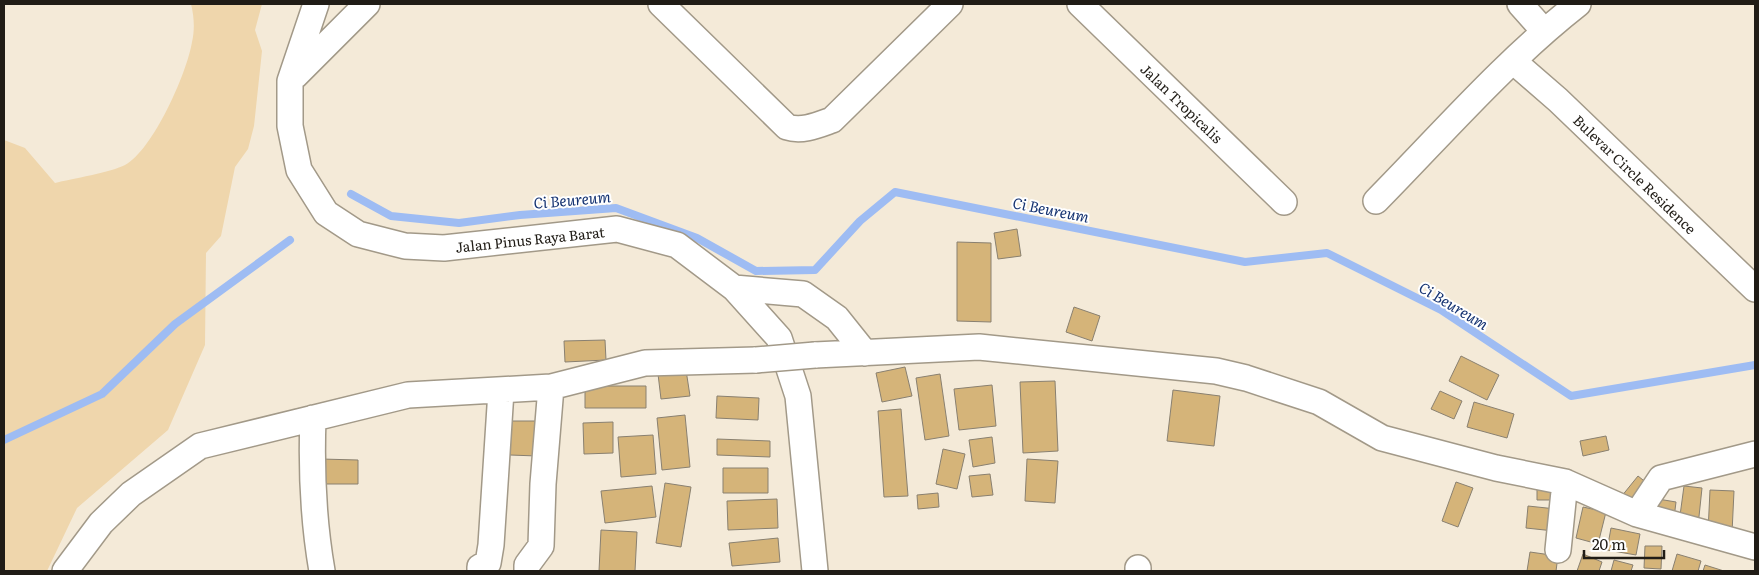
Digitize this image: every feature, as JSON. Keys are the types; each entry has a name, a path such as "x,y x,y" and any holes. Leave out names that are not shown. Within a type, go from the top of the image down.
{"street":[{"name":"Jalan Pinus Raya Barat","path":"316,4 290,81 290,126 299,170 326,213 358,234 405,246 444,248 617,229 677,245 734,288 779,338 798,396 815,571"},
{"path":"290,81 367,4"},
{"path":"661,4 787,127 793,129 802,129 832,120 950,4"},
{"name":"Jalan Tropicalis","path":"1080,4 1284,202"},
{"path":"1520,4 1544,31"},
{"path":"1376,201 1513,61 1544,31 1578,4"},
{"name":"Bulevar Circle Residence","path":"1513,61 1558,100 1755,289"},
{"path":"734,288 804,294 837,318 865,353"},
{"path":"65,571 100,523 131,494 200,446 408,394 501,391 551,387 645,363 756,360 815,355 979,347 1216,371 1246,378 1319,402 1382,438 1496,468 1565,482 1637,514 1755,547"},
{"path":"527,571 527,565 541,546 543,484 551,387"},
{"path":"480,571 480,567 488,563 491,544 501,391"},
{"path":"313,418 311,476 316,538 322,571"},
{"path":"1637,514 1661,478 1755,454"},
{"path":"1558,550 1565,482"}],"shaded area":[{"path":"191,4 262,4 255,30 262,51 254,126 248,149 235,167 221,236 206,253 205,345 168,430 77,508 47,571 4,571 4,140 25,148 55,183 119,168 136,157 147,144 167,110 189,56 194,23"}],"building":[{"path":"1017,229 1021,256 998,259 994,233"},
{"path":"957,242 991,243 991,322 957,321"},
{"path":"1074,307 1100,316 1092,341 1066,332"},
{"path":"605,340 606,360 565,362 564,341"},
{"path":"1461,356 1499,375 1487,400 1449,381"},
{"path":"905,367 912,396 882,402 876,373"},
{"path":"686,370 690,396 661,399 658,374"},
{"path":"940,374 949,436 925,440 916,378"},
{"path":"1055,381 1058,451 1023,453 1020,382"},
{"path":"992,385 996,426 959,430 954,389"},
{"path":"585,386 646,386 646,408 585,408"},
{"path":"1173,390 1220,396 1214,446 1167,441"},
{"path":"1440,391 1462,401 1454,419 1431,409"},
{"path":"717,396 759,398 758,420 716,418"},
{"path":"1474,402 1514,414 1507,438 1467,427"},
{"path":"901,409 908,496 884,497 878,411"},
{"path":"685,415 690,467 662,470 657,418"},
{"path":"511,421 537,421 537,456 510,455"},
{"path":"613,422 613,453 584,454 583,423"},
{"path":"653,435 656,474 621,477 618,437"},
{"path":"1606,436 1609,450 1583,456 1580,441"},
{"path":"992,437 995,463 973,467 969,440"},
{"path":"717,439 770,441 770,457 717,455"},
{"path":"943,449 965,454 957,489 936,484"},
{"path":"321,459 358,460 358,484 321,484"},
{"path":"1027,459 1058,461 1055,503 1025,501"},
{"path":"723,468 768,468 768,493 723,493"},
{"path":"990,474 993,495 972,497 969,476"},
{"path":"1638,476 1648,484 1631,506 1621,497"},
{"path":"1456,482 1473,488 1458,527 1442,521"},
{"path":"665,483 691,487 681,547 656,543"},
{"path":"1537,485 1558,485 1559,500 1537,500"},
{"path":"652,486 656,517 605,523 601,491"},
{"path":"1684,486 1702,488 1698,526 1679,523"},
{"path":"1710,490 1734,491 1732,533 1708,532"},
{"path":"938,493 939,507 918,509 917,495"},
{"path":"1652,498 1676,502 1674,518 1650,515"},
{"path":"777,499 778,528 728,530 727,501"},
{"path":"1528,506 1556,509 1554,531 1526,528"},
{"path":"1583,507 1606,512 1598,544 1576,538"},
{"path":"1611,528 1640,534 1636,555 1607,550"},
{"path":"601,530 637,532 635,571 599,571"},
{"path":"778,538 780,562 732,566 729,543"},
{"path":"1645,546 1662,546 1661,569 1644,568"},
{"path":"1530,552 1558,556 1556,571 1527,571"},
{"path":"1583,554 1602,562 1599,571 1577,571"},
{"path":"1677,554 1701,561 1698,571 1672,571"},
{"path":"1614,560 1633,565 1631,571 1611,571"},
{"path":"1705,565 1724,571 1703,571"}],"waterway":[{"name":"Ci Beureum","path":"351,194 391,216 459,223 520,215 616,208 697,238 756,271 815,270 860,221 895,192 1245,262 1327,253 1441,310 1571,396 1755,365"},
{"path":"4,440 102,394 175,324 290,240"}]}
